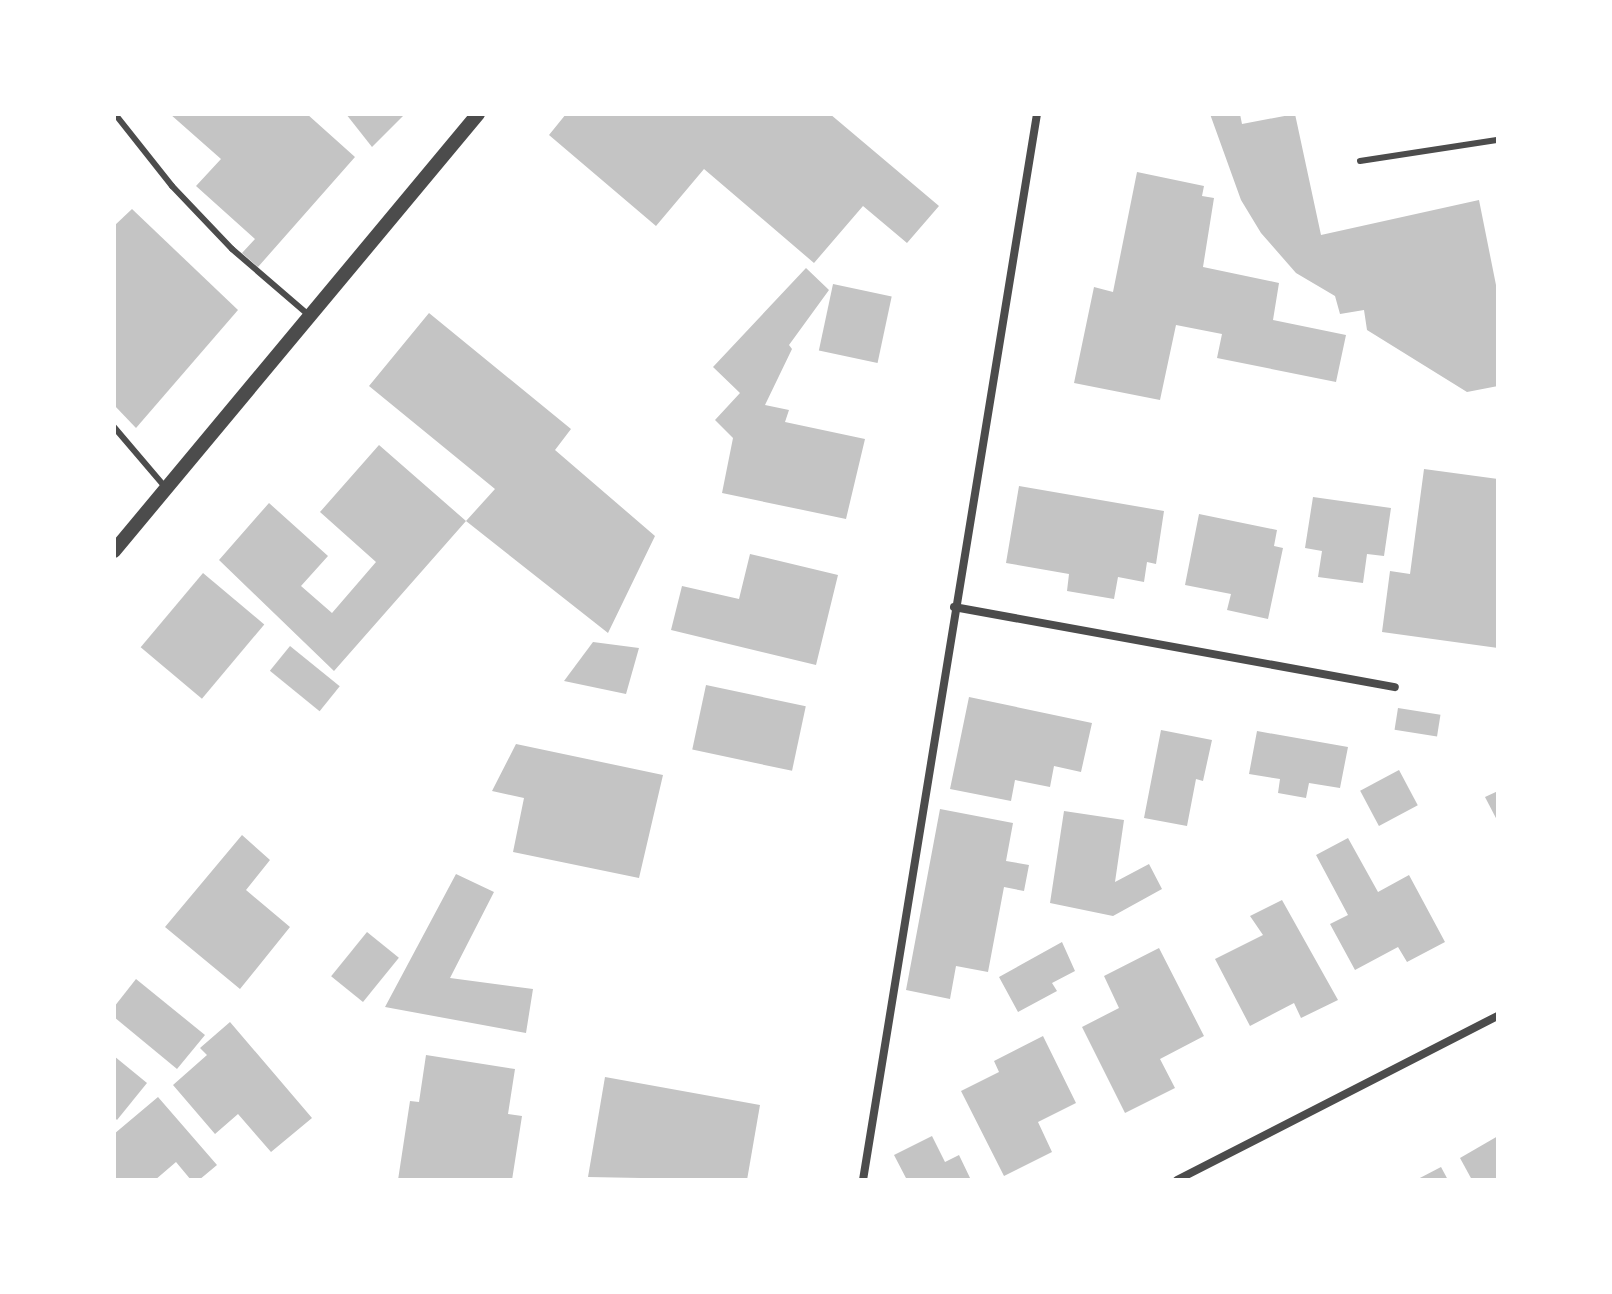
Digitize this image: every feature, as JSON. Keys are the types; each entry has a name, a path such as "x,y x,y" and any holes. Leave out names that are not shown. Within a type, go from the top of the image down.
{"street":[{"path":"114,551 478,114"},
{"path":"863,1180 954,607 1037,114"},
{"path":"954,607 1395,687"},
{"path":"1177,1180 1498,1016"}],"lane":[{"path":"115,114 222,238 310,316"},
{"path":"1360,161 1498,140"},
{"path":"114,427 165,487"}],"building":[{"path":"170,114 307,114 355,157 258,267 242,253 255,239 196,186 221,159"},
{"path":"346,114 405,114 372,147"},
{"path":"566,114 830,114 939,206 907,243 863,206 814,263 704,169 656,226 549,135"},
{"path":"1210,114 1240,114 1242,124 1295,114 1321,235 1479,200 1498,295 1498,386 1467,392 1367,330 1364,310 1340,314 1335,296 1296,273 1261,233 1241,200"},
{"path":"1137,172 1204,186 1202,196 1214,198 1203,267 1279,283 1273,320 1346,335 1336,382 1217,358 1222,334 1176,325 1160,400 1074,383 1094,287 1113,292"},
{"path":"132,209 238,310 136,428 114,405 114,226"},
{"path":"806,268 829,290 789,345 792,349 765,405 789,410 785,422 865,439 846,519 722,493 733,438 715,420 740,393 713,367"},
{"path":"833,284 892,296 878,363 819,351"},
{"path":"429,313 571,429 555,450 655,536 608,633 466,521 495,489 369,386"},
{"path":"379,445 466,521 334,671 219,560 269,503 328,556 301,586 332,613 376,562 320,512"},
{"path":"1424,469 1498,479 1498,648 1382,632 1390,571 1410,574"},
{"path":"1019,486 1164,511 1156,564 1147,562 1144,582 1118,577 1114,599 1067,591 1069,574 1006,563"},
{"path":"1313,497 1391,508 1384,556 1367,554 1363,583 1318,577 1322,551 1305,548"},
{"path":"1199,514 1277,530 1274,546 1283,548 1268,619 1227,610 1231,594 1185,585"},
{"path":"750,554 838,575 816,665 671,630 682,586 739,599"},
{"path":"203,573 264,624 202,699 141,647"},
{"path":"593,642 639,648 626,694 564,681"},
{"path":"290,646 340,686 320,711 270,671"},
{"path":"706,685 806,706 792,771 692,750"},
{"path":"969,697 1092,723 1081,772 1054,766 1050,787 1015,780 1011,801 950,789"},
{"path":"1398,708 1440,715 1437,736 1395,730"},
{"path":"1161,730 1212,740 1203,781 1196,779 1187,826 1144,818"},
{"path":"1257,731 1348,747 1340,788 1309,783 1306,798 1278,793 1280,779 1249,774"},
{"path":"516,744 663,775 639,878 513,852 524,798 492,791"},
{"path":"1399,770 1418,805 1379,826 1360,791"},
{"path":"1498,791 1498,822 1485,797"},
{"path":"940,809 1013,823 1006,861 1029,865 1024,891 1004,887 988,972 956,966 950,999 906,990"},
{"path":"1064,811 1124,820 1115,882 1149,864 1162,889 1113,916 1050,903"},
{"path":"242,835 270,860 246,890 290,927 240,989 165,927"},
{"path":"1348,838 1378,892 1409,875 1445,942 1407,962 1398,947 1355,970 1330,924 1348,915 1316,855"},
{"path":"456,874 494,892 450,978 533,989 526,1033 385,1007"},
{"path":"1282,900 1338,1000 1301,1018 1294,1003 1250,1026 1215,959 1263,935 1250,916"},
{"path":"367,932 399,958 363,1002 331,976"},
{"path":"1062,942 1075,971 1052,983 1057,991 1018,1012 999,977"},
{"path":"1159,948 1204,1036 1160,1059 1175,1088 1125,1113 1082,1027 1119,1008 1104,976"},
{"path":"136,979 205,1035 177,1069 114,1017 114,1007"},
{"path":"230,1022 312,1118 271,1152 238,1114 215,1134 173,1085 207,1055 200,1048"},
{"path":"1043,1036 1076,1103 1038,1122 1052,1152 1004,1176 961,1091 999,1072 994,1061"},
{"path":"426,1055 515,1069 508,1114 522,1116 512,1180 398,1180 410,1101 419,1102"},
{"path":"114,1056 147,1083 117,1120 114,1117"},
{"path":"605,1077 760,1105 747,1180 588,1177"},
{"path":"158,1097 217,1165 199,1180 191,1180 176,1162 155,1180 114,1180 114,1134"},
{"path":"932,1136 945,1162 959,1155 971,1180 907,1180 894,1155"},
{"path":"1498,1136 1498,1180 1472,1180 1460,1158"},
{"path":"1441,1167 1448,1180 1416,1180"}]}
